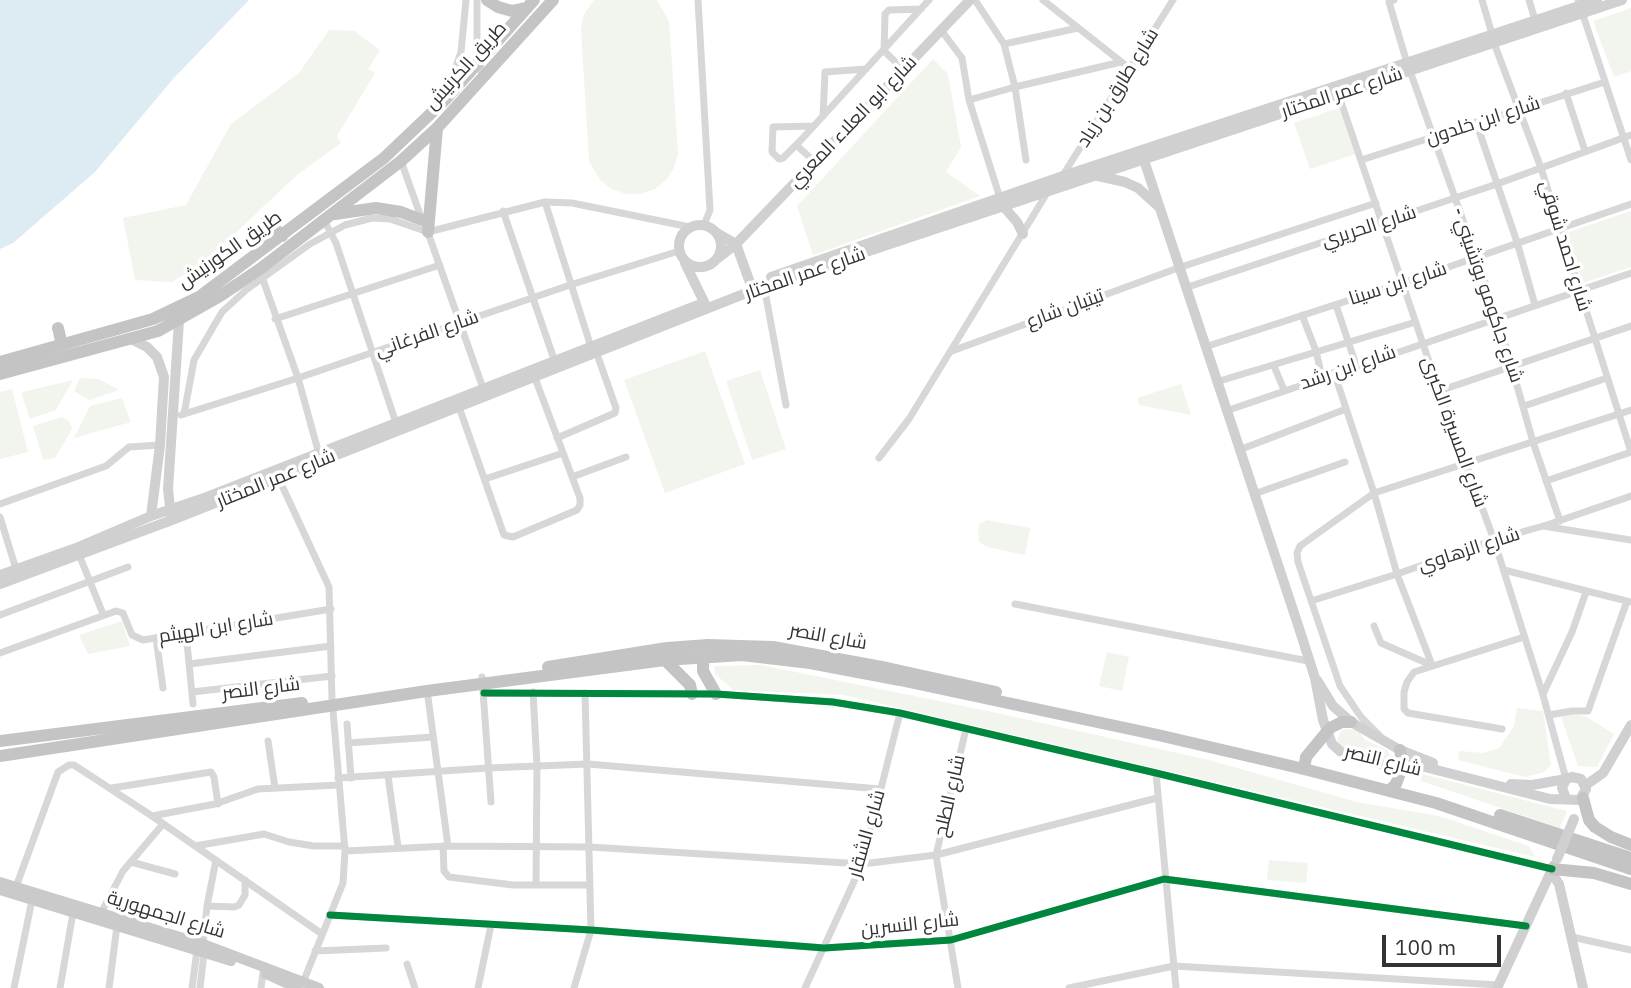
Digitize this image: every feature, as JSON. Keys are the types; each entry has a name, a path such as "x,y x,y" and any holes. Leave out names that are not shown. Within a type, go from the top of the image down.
{"highway":[{"path":"487,0 512,11 531,4"},
{"name":"طريق الكرنيش","path":"436,128 553,0"},
{"name":"طريق الكرنيش","path":"444,101 531,4"},
{"name":"طريق الكورنيش","path":"0,362 118,331 177,309 199,297 384,158 444,101"},
{"name":"طريق الكورنيش","path":"0,374 131,339 179,321 261,274 328,222 436,128"},
{"path":"328,222 376,208 401,212 425,226 436,128"},
{"path":"267,220 282,236"},
{"path":"58,328 62,345"},
{"name":"شارع النصر","path":"483,685 667,648 708,645 773,647 887,668 1304,765 1556,832 1631,858"},
{"name":"شارع النصر","path":"8,756 427,688 483,685 665,660 742,655 810,663 1304,765"},
{"path":"702,657 703,671 716,694"},
{"path":"665,660 688,683 692,694"},
{"name":"شارع النصر","path":"0,741 333,703"},
{"path":"1304,765 1326,731 1338,723 1351,722"},
{"path":"1393,787 1403,765 1394,747"},
{"name":"شارع النصر","path":"1393,787 1631,869"},
{"path":"1577,796 1595,827 1631,845"},
{"path":"1553,868 1594,873 1631,884"}],"main road":[{"name":"شارع ابو العلاء المعري","path":"718,258 736,244 972,0"},
{"name":"شارع عمر المختار","path":"752,288 1002,202 1063,176 1142,154 1409,67 1597,0"},
{"name":"شارع عمر المختار","path":"1493,38 1535,20 1580,6 1622,0"},
{"path":"1142,154 1308,661 1315,678 1333,706 1351,722 1394,747 1427,761 1509,784 1532,785 1577,777 1574,819 1498,986"},
{"name":"شارع عمر المختار","path":"0,584 396,423 535,378 706,305 1002,202 1047,193 1094,176 1142,154"},
{"path":"1094,176 1125,181 1138,188 1159,207"},
{"path":"1002,202 1023,234"},
{"path":"706,305 681,255 679,240 690,227 704,225 736,244 752,288"},
{"path":"681,255 688,264 700,267 713,263 718,258 721,246 717,233"},
{"path":"171,515 169,465 179,415 179,321"},
{"path":"131,339 147,347 157,357 164,377 160,446 151,516"},
{"name":"شارع عمر المختار","path":"232,491 278,477 459,407 555,362 594,351"},
{"name":"شارع عمر المختار","path":"0,575 78,551 151,516 171,515"},
{"path":"1315,678 1326,731 1332,744 1341,752 1390,767 1413,764 1546,798 1577,796 1602,773 1631,725"},
{"path":"1566,779 1562,788 1577,796"},
{"path":"1553,868 1583,988"},
{"name":"شارع الجمهورية","path":"0,882 101,913 300,986"},
{"name":"شارع الجمهورية","path":"0,890 202,949 300,986 319,988"}],"street":[{"path":"444,101 461,52 466,0"},
{"path":"477,0 478,61 482,77"},
{"path":"698,0 710,210 704,225"},
{"path":"813,126 773,127 772,152 775,157 783,158 796,145 929,0"},
{"path":"972,0 1004,44 1015,88 1026,160"},
{"path":"1043,0 1130,69"},
{"name":"شارع طارق بن زياد","path":"1063,176 1173,0"},
{"name":"- شارع جاكومو بوتشيني","path":"1394,0 1389,2 1409,67 1498,319 1560,521"},
{"name":"شارع احمد شوقي","path":"1482,0 1517,110 1541,168 1561,228 1578,290 1631,452"},
{"path":"1529,0 1535,20"},
{"path":"1580,6 1605,82 1627,136 1631,160"},
{"path":"903,69 884,51 886,11 921,9"},
{"path":"1004,44 1078,28"},
{"path":"941,30 962,58 969,100 1002,202"},
{"path":"969,100 1121,62"},
{"path":"824,116 825,72 866,69"},
{"name":"شارع ابن خلدون","path":"1361,160 1605,82"},
{"name":"شارع المسيرة الكبرى","path":"1337,90 1464,465 1504,570 1566,779"},
{"path":"1566,93 1585,151"},
{"path":"1476,122 1517,242 1535,305"},
{"name":"شارع الحريري","path":"1185,288 1497,184 1627,136"},
{"path":"796,145 814,161"},
{"path":"401,161 484,393"},
{"path":"879,458 909,419 1047,193"},
{"path":"425,226 545,202 572,203 690,227"},
{"path":"545,202 570,285 616,408 615,413 557,438"},
{"name":"تيتيان شارع","path":"952,351 1178,268 1376,203"},
{"name":"شارع ابن سينا","path":"1205,347 1477,258 1631,204"},
{"path":"503,211 555,362"},
{"path":"328,222 396,423"},
{"name":"شارع الفرغاني","path":"179,415 298,379 570,285 681,255"},
{"path":"275,319 440,265"},
{"name":"شارع ابن رشد","path":"1226,411 1631,273"},
{"path":"179,415 194,360 206,337 222,312 261,274 298,379 319,454"},
{"path":"764,286 786,405"},
{"path":"1336,305 1356,365"},
{"path":"1302,315 1316,351 1322,377"},
{"path":"1216,382 1416,322"},
{"path":"1439,391 1631,326"},
{"path":"1274,366 1284,390"},
{"path":"1334,372 1374,493 1397,574 1432,665"},
{"path":"459,407 504,535 513,537 577,510 580,505 580,498 535,378"},
{"path":"1524,406 1607,378"},
{"path":"1239,450 1346,408"},
{"path":"1394,747 1361,717 1340,685 1298,562 1300,546 1374,493 1631,410"},
{"path":"0,504 99,470 129,447 160,446"},
{"path":"1546,481 1631,452"},
{"path":"485,479 563,453"},
{"path":"572,477 626,457"},
{"path":"1254,494 1345,462"},
{"path":"278,477 328,587 333,703 345,848 343,883 300,986"},
{"path":"1543,526 1631,496"},
{"path":"0,517 16,569"},
{"name":"شارع الزهاوي","path":"1311,601 1543,526 1631,540"},
{"path":"1,652 103,614 78,551"},
{"path":"0,615 128,567"},
{"path":"1504,570 1629,602 1588,711 1549,715"},
{"path":"1543,695 1572,632 1586,592"},
{"path":"1014,604 1308,661"},
{"name":"شارع ابن الهيثم","path":"103,614 121,611 132,635 143,640 331,609"},
{"path":"1374,626 1381,643 1432,665"},
{"path":"186,633 194,704"},
{"path":"1502,729 1408,713 1403,702 1407,682 1414,672 1432,665 1524,637"},
{"path":"156,638 163,688"},
{"path":"189,664 331,646"},
{"path":"192,692 332,677"},
{"path":"491,802 483,685 533,692 716,694 833,702 900,713 1553,868"},
{"path":"427,688 445,846 444,871 449,877 504,884 590,886"},
{"path":"533,692 537,766 536,885"},
{"path":"574,988 592,930 585,692"},
{"name":"شارع الشقار","path":"805,988 862,864 900,713"},
{"path":"347,724 351,778"},
{"name":"شارع الطلح","path":"958,988 936,855 965,729"},
{"path":"348,743 433,737"},
{"path":"268,741 275,788"},
{"path":"152,816 218,804 245,793 351,778 588,764 880,789"},
{"path":"16,887 58,772 74,765 322,934"},
{"path":"111,788 211,772 218,804"},
{"path":"1156,772 1176,988"},
{"path":"388,776 398,847"},
{"path":"194,846 264,834 289,842 345,848 590,847 862,864 936,855 1157,798"},
{"path":"101,913 123,871 163,824"},
{"path":"201,988 207,906 216,860"},
{"path":"131,862 175,874"},
{"name":"شارع النسرين","path":"330,915 592,930 824,948 951,940 1164,879 1526,926"},
{"path":"207,906 239,905 245,895 244,880"},
{"path":"14,988 32,900"},
{"path":"60,988 73,913"},
{"path":"478,988 491,925"},
{"path":"109,988 117,926"},
{"path":"1572,937 1631,950"},
{"path":"315,951 386,948"},
{"path":"192,988 202,949"},
{"path":"407,964 415,988"},
{"path":"1069,988 1174,966 1498,986"},
{"path":"261,988 263,972"}],"shaded area":[{"path":"0,0 249,0 173,79 95,172 13,243 0,249"},
{"path":"594,0 657,0 669,21 678,153 674,168 666,180 655,189 641,194 626,194 612,189 600,180 589,161 581,29 584,14"},
{"path":"1631,8 1631,71 1614,77 1593,21"},
{"path":"329,30 354,31 380,50 368,69 375,73 337,136 341,143 297,175 207,260 172,282 135,280 123,218 186,205 231,124 299,73"},
{"path":"933,59 948,74 961,147 946,172 980,196 813,255 797,206"},
{"path":"1339,108 1355,154 1310,169 1294,123"},
{"path":"1631,211 1631,267 1583,283 1566,233"},
{"path":"705,351 745,464 665,493 624,380"},
{"path":"760,370 786,449 752,460 726,381"},
{"path":"80,378 99,379 119,390 89,400 74,391"},
{"path":"73,380 56,410 30,419 23,392"},
{"path":"1181,384 1191,415 1139,405 1137,398"},
{"path":"12,389 28,452 0,459 0,392"},
{"path":"122,398 131,422 74,438 90,406"},
{"path":"62,417 70,422 72,429 55,458 43,460 33,426"},
{"path":"987,520 1030,528 1025,555 987,547 979,542 980,523"},
{"path":"122,621 130,646 88,654 79,635"},
{"path":"1107,652 1129,657 1122,691 1099,686"},
{"path":"761,665 1209,760 1357,802 1439,816 1529,846 1535,857 844,695 733,690 715,674 714,666"},
{"path":"1517,708 1543,711 1551,765 1544,772 1525,777 1458,760 1459,751 1483,753 1499,748 1514,726"},
{"path":"1573,714 1585,716 1614,734 1597,767 1578,766 1561,717"},
{"path":"1345,729 1358,730 1365,740 1387,750 1394,763 1346,752 1337,741 1340,732"},
{"path":"1422,774 1567,811 1560,828 1421,781"},
{"path":"1269,860 1308,863 1306,883 1267,880"}],"cycle path":[{"path":"484,693 716,694 833,702 900,713 1552,869"},
{"path":"330,915 591,930 824,948 951,940 1164,879 1526,926"}]}
